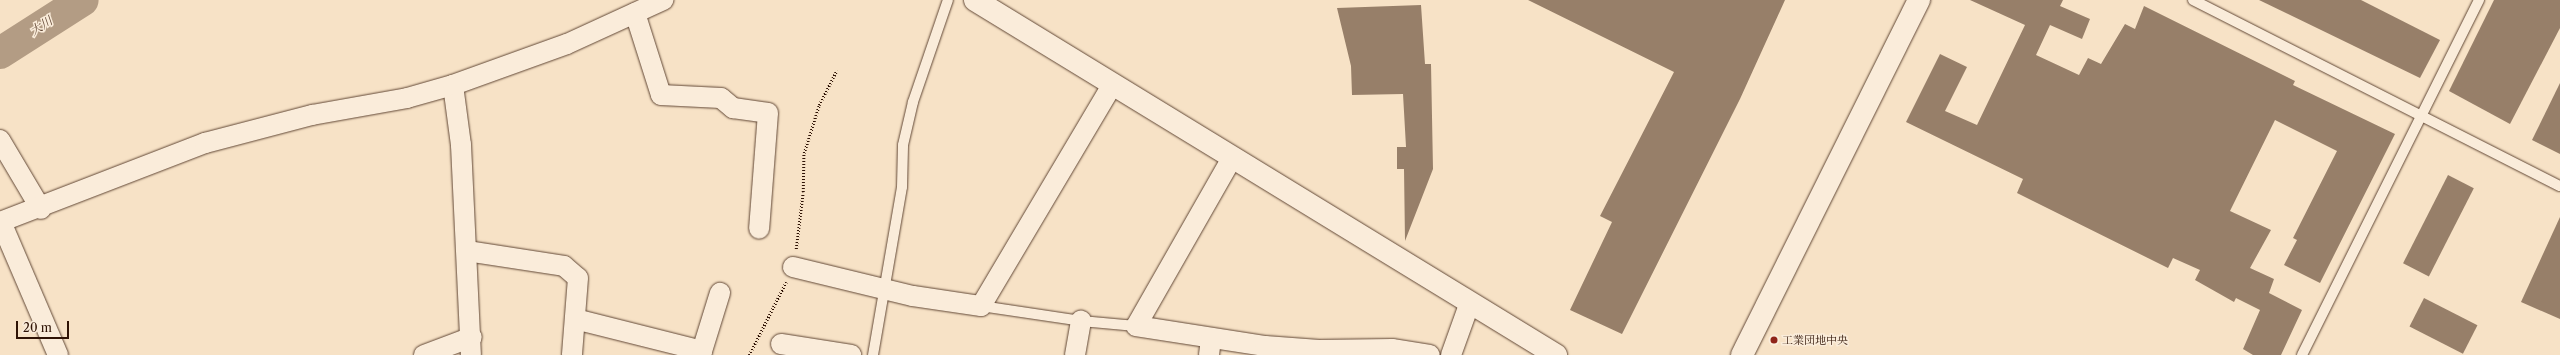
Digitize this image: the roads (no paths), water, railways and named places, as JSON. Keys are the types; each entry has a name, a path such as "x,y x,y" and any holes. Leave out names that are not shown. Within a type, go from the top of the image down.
{"street":[{"path":"58,355 0,222 41,209 205,143 312,115 407,98 453,85 567,44 663,0"},
{"path":"975,0 1556,355"},
{"path":"1742,355 1919,0"},
{"path":"635,13 661,95 721,98 733,108 768,113 759,230"},
{"path":"793,266 883,289 981,306 1113,84"},
{"path":"424,355 472,346 461,145 453,85"},
{"path":"0,140 41,209"},
{"path":"1232,158 1136,326 1210,346 1319,352 1392,349 1430,355"},
{"path":"467,251 564,266 578,278 572,355"},
{"path":"575,319 701,353 720,293"},
{"path":"1451,355 1470,302"},
{"path":"1075,355 1081,321"},
{"path":"781,344 851,355"}],"lane":[{"path":"873,355 883,289 902,187 903,145 913,102 948,0"},
{"path":"2193,0 2560,186"},
{"path":"2302,355 2479,0"},
{"path":"981,306 1081,321 1136,326"}],"waterway":[{"name":"大川","path":"0,53 83,0"}],"place":[{"name":"工業団地中央","path":"1774,340"}]}
